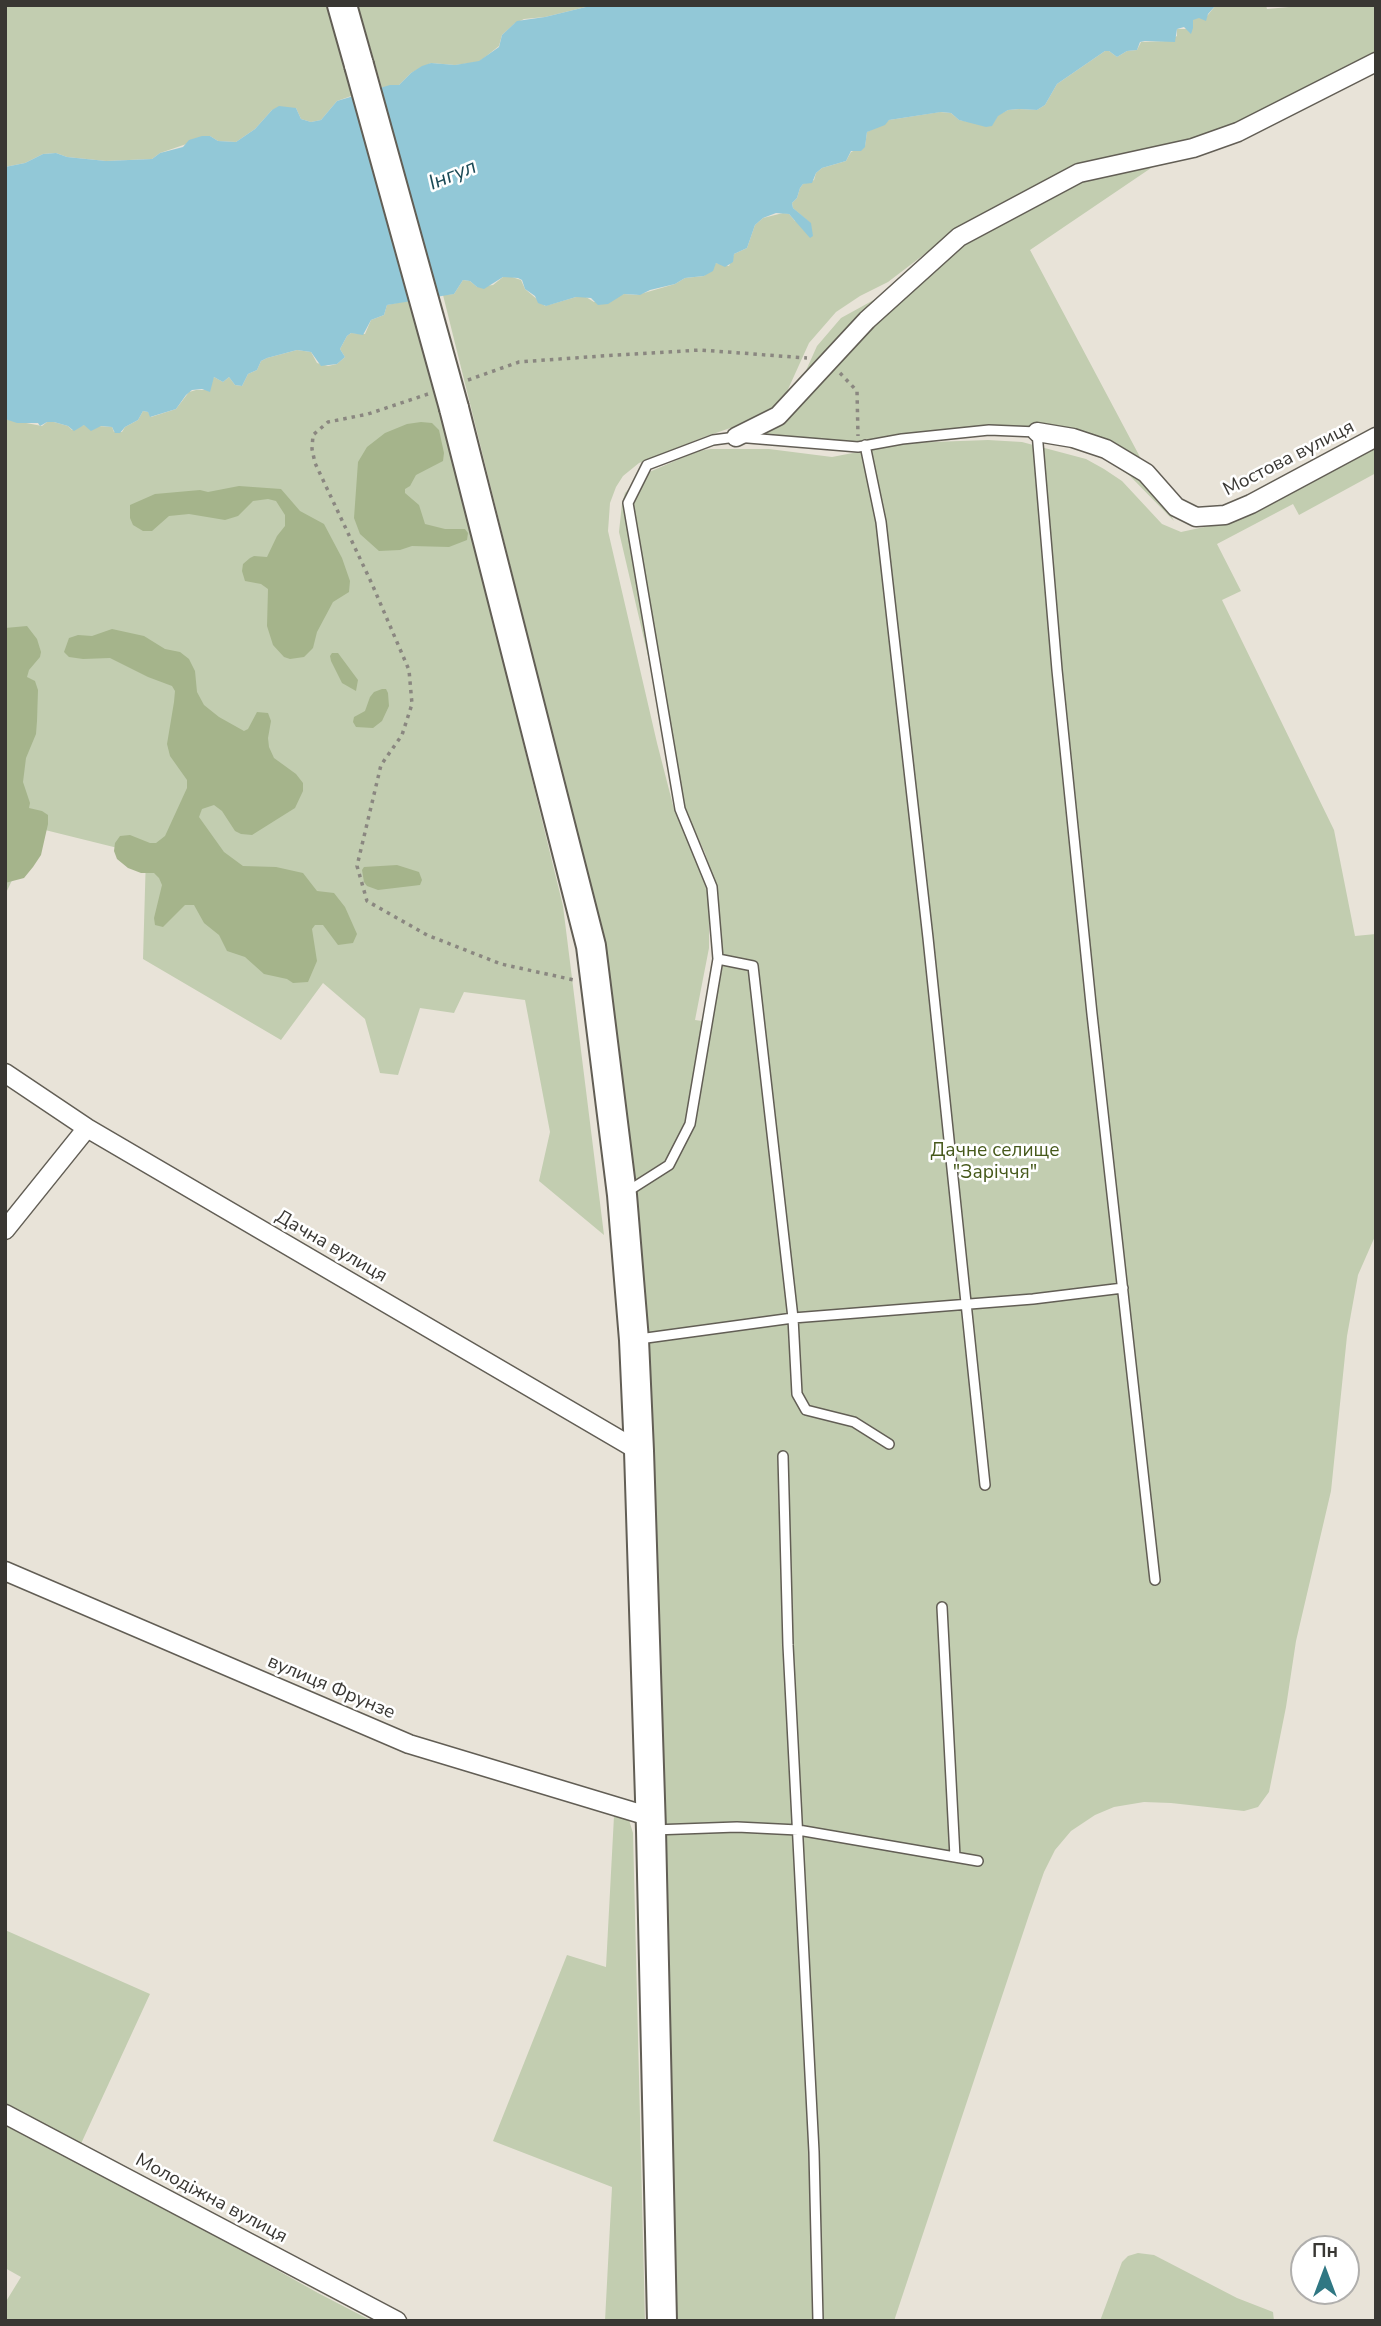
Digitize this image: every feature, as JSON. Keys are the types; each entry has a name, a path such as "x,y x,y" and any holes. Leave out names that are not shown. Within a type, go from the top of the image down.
{"highway":[{"path":"342,5 454,408 591,946 622,1195 634,1340 651,1823 662,2321"}],"street":[{"path":"736,437 778,416 867,320 959,237 1079,173 1193,148 1238,132 1373,70"},
{"name":"Мостова вулиця","path":"1037,432 1106,449 1146,473 1176,507 1196,517 1225,515 1251,504 1376,437"},
{"name":"Дачна вулиця","path":"5,1073 87,1128 639,1451"},
{"path":"5,1230 87,1128"},
{"name":"вулиця Фрунзе","path":"5,1571 409,1744 651,1823"},
{"name":"Молодіжна вулиця","path":"5,2114 397,2321"}],"lane":[{"path":"622,1195 669,1166 690,1124 718,959 712,887 680,809 628,503 647,465 713,440 736,437 865,445 989,430 1037,432 1057,670 1155,1580"},
{"path":"865,445 881,522 985,1485"},
{"path":"718,959 753,966 793,1318 797,1394 806,1410 854,1422 889,1444"},
{"path":"634,1340 793,1318 1033,1299 1123,1287"},
{"path":"783,1456 788,1645 814,2152 818,2321"},
{"path":"942,1607 955,1857"},
{"path":"651,1823 798,1830 978,1861"}],"green space":[{"path":"5,5 329,5 354,95 337,101 321,120 311,122 301,119 296,108 272,110 255,129 236,142 218,141 210,136 160,153 152,159 106,161 67,157 56,153 43,154 25,163 5,167"},
{"path":"358,5 594,5 545,17 524,19 502,35 499,46 479,62 455,65 431,63 411,73 399,85 382,88"},
{"name":"Дачне селище \"Заріччя\"","path":"1216,5 1266,5 1267,9 1289,5 1376,5 1376,56 1236,128 1094,167 947,237 888,282 836,312 809,343 785,396 778,404 748,422 639,463 623,476 610,503 608,531 657,743 674,809 709,896 709,948 695,1020 709,1022 720,949 718,893 705,853 683,806 619,532 625,493 640,476 698,451 711,449 769,449 832,457 905,443 988,440 1022,442 1086,459 1104,469 1122,481 1162,524 1181,532 1209,526 1252,508 1376,438 1376,473 1299,515 1293,504 1217,544 1241,591 1222,600 1334,830 1355,936 1376,934 1376,1234 1358,1275 1347,1336 1331,1491 1296,1641 1269,1792 1258,1807 1244,1811 1144,1802 1114,1807 1095,1815 1071,1831 1055,1850 1029,1915 894,2321 671,2321 647,1432 563,778 443,295 454,294 463,280 470,281 477,287 493,285 503,277 512,277 521,280 525,289 545,306 576,297 586,297 594,302 624,294 637,295 675,284 685,278 704,276 716,263 729,266 734,254 747,248 755,225 763,218 783,213 789,214 795,221 810,223 793,208 792,203 803,184 814,180 816,173 822,168 846,161 851,152 865,146 867,132 889,120 940,112 951,113 959,120 991,126 998,115 1008,110 1037,110 1045,105 1057,84 1105,51 1117,57 1127,51 1137,50 1141,42 1168,41 1177,36 1177,29 1186,29 1193,19 1207,16"},
{"path":"1197,151 1154,166 1030,250 1174,521 1130,476 1109,461 1090,450 1023,433 989,432 832,449 768,442 753,429 771,418 804,375 817,346 841,318 881,296 950,244 1097,174"},
{"path":"410,300 493,620 563,906 604,1235 539,1181 550,1132 525,1000 464,992 454,1013 420,1008 398,1075 380,1073 365,1019 323,983 281,1040 143,959 146,855 37,828 5,895 5,419 42,426 47,422 54,422 72,430 84,425 112,427 114,432 122,432 125,427 138,420 143,411 148,412 151,417 176,409 189,392 206,390 214,377 223,382 229,377 235,385 242,386 248,374 257,370 261,361 267,358 297,350 311,352 317,363 328,366 337,364 345,357 340,349 347,336 351,333 365,334 371,320 384,315 387,305"},
{"path":"432,423 439,430 443,461 416,475 405,493 419,505 425,524 445,529 465,529 468,533 467,540 449,547 412,546 400,550 379,551 360,534 354,518 358,462 367,447 385,433 407,424"},
{"path":"239,486 281,489 300,511 324,524 342,558 350,581 349,592 333,602 317,632 313,648 304,657 284,657 273,645 267,626 268,589 261,584 245,581 242,571 243,564 250,558 267,557 285,526 285,515 276,501 253,501 238,516 225,520 189,514 169,516 152,531 143,531 133,525 130,518 130,505 155,494 200,490 208,492"},
{"path":"27,626 37,639 41,652 27,677 35,681 38,690 37,721 36,734 26,758 23,782 29,808 48,815 48,824 41,855 33,867 24,878 5,883 5,628"},
{"path":"112,629 144,636 165,649 180,652 189,659 195,671 197,692 204,705 244,731 248,729 257,712 268,713 271,721 269,747 274,758 296,774 303,783 303,791 295,808 252,835 235,831 222,811 214,805 202,809 199,817 224,852 243,866 276,867 303,873 317,891 334,893 345,907 357,934 353,943 338,945 323,925 315,925 312,929 317,961 308,982 293,983 264,974 245,957 227,951 219,935 204,923 194,905 185,905 163,927 155,925 154,918 162,885 159,878 154,873 141,873 128,868 117,859 115,843 120,836 130,835 156,843 165,836 187,788 187,780 170,756 167,744 175,691 172,686 110,658 83,659 69,657 64,652 69,638 78,635 92,636"},
{"path":"332,653 338,653 358,680 356,691 342,683 331,661"},
{"path":"386,689 388,693 389,706 382,721 373,728 356,727 354,717 365,711 374,692"},
{"path":"397,865 419,872 422,880 420,885 378,890 364,882 364,867"},
{"path":"614,1816 629,1820 633,1833 645,2321 605,2321 612,2187 493,2141 567,1955 606,1967"},
{"path":"5,1930 150,1994 79,2148 5,2110"},
{"path":"5,2121 74,2156 372,2321 5,2321 5,2303 21,2277 5,2268"},
{"path":"1138,2253 1154,2255 1237,2298 1273,2312 1274,2321 1100,2321 1122,2262 1128,2256"}],"water":[{"name":"Інгул","path":"594,5 1216,5 1206,21 1199,18 1193,20 1191,34 1184,27 1177,29 1175,42 1140,42 1137,50 1127,51 1117,57 1105,51 1057,84 1045,105 1037,110 1008,110 998,116 992,126 959,120 951,113 941,112 889,120 885,125 867,132 865,147 861,151 851,151 846,161 822,168 816,173 812,183 803,184 800,188 792,203 793,208 811,223 813,236 810,238 789,214 776,213 763,218 755,225 747,248 734,254 733,262 725,267 716,263 713,271 704,276 685,278 640,295 624,294 608,304 598,305 591,298 576,297 546,306 538,303 518,278 503,277 484,289 463,280 454,294 387,305 384,315 371,320 363,335 351,333 347,336 340,349 345,357 337,364 321,366 311,352 297,350 267,358 261,361 257,370 248,374 242,386 235,385 229,377 223,382 214,377 210,392 192,390 176,409 150,417 148,412 143,411 138,420 120,433 115,433 112,427 101,426 91,431 84,425 74,431 54,422 40,426 38,423 17,423 5,419 5,167 25,163 43,154 56,153 67,157 106,161 152,159 160,153 183,147 189,140 202,136 210,136 218,141 236,142 255,129 279,106 296,108 301,119 311,122 321,120 337,101 390,85 399,85 422,66 431,63 455,65 479,61 499,47 502,35 517,21"}]}
